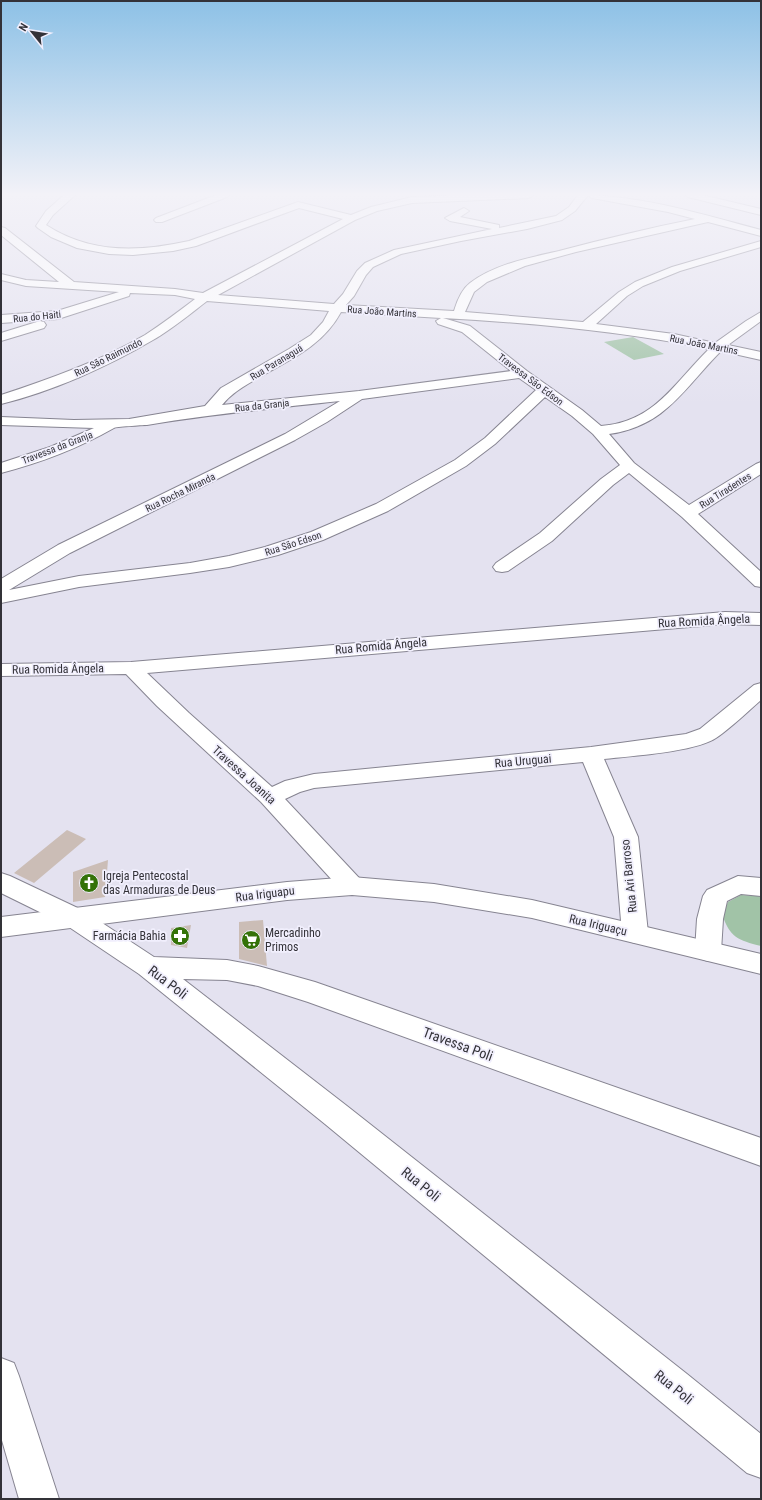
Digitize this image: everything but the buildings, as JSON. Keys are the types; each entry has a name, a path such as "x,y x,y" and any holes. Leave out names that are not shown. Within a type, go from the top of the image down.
{"street":[{"path":"45,265 71,286"},
{"name":"Rua São Raimundo","path":"1,400 57,380 114,356 156,333 205,297 263,265"},
{"name":"Rua Paranaguá","path":"210,410 226,392 294,352 314,338 328,324 337,308 348,296 360,273 369,265"},
{"path":"458,315 465,296 474,286 492,275 518,265"},
{"path":"586,326 623,294 640,284 690,265"},
{"name":"Rua João Martins","path":"1,277 26,282 71,286 175,292 205,297 337,308 458,315 586,326 667,336 761,356"},
{"name":"Rua do Haiti","path":"1,319 58,315 109,299 143,291"},
{"name":"Travessa São Edson","path":"418,313 466,329 522,374 577,413 598,431 629,466 688,513 761,582"},
{"path":"1,337 55,319 58,315"},
{"path":"598,431 631,425 648,417 664,403 719,346 761,316"},
{"name":"Rua da Granja","path":"1,421 111,424 159,419 210,410 359,395 522,374"},
{"name":"Rua São Edson","path":"1,597 88,580 247,558 294,545 347,525 393,503 438,477 482,448 514,420 544,390"},
{"name":"Rua Rocha Miranda","path":"1,587 64,549 290,437 322,419 359,395"},
{"name":"Travessa da Granja","path":"1,468 59,449 92,435 111,424"},
{"path":"502,567 546,537 607,482 629,466"},
{"name":"Rua Tiradentes","path":"688,513 761,467"},
{"name":"Rua Romida Ângela","path":"1,670 131,668 717,618 761,619"},
{"name":"Travessa Joanita","path":"131,668 150,689 270,797 352,886"},
{"name":"Rua Uruguai","path":"270,797 293,786 314,781 591,754 672,744 691,740 708,734 761,689"},
{"name":"Rua Ari Barroso","path":"591,754 626,837 635,933"},
{"name":"Rua Poli","path":"1,882 75,918 149,967 336,1115 499,1248 674,1387 761,1459"},
{"path":"708,951 710,919 716,896 738,885 761,887"},
{"name":"Rua Iriguapu","path":"1,927 287,891 352,886 434,893"},
{"name":"Rua Iriguaçu","path":"434,893 532,909 761,964"},
{"name":"Travessa Poli","path":"149,967 227,970 258,976 315,993 761,1152"},
{"path":"1,1376 39,1499"}],"green space":[{"path":"633,337 664,354 634,360 604,342"},
{"path":"741,895 761,896 761,946 746,942 736,937 725,922 722,914 728,902"}],"place":[{"name":"Igreja Pentecostal das Armaduras de Deus","path":"89,883"},
{"name":"Farmácia Bahia","path":"180,936"},
{"name":"Mercadinho Primos","path":"251,940"}]}
